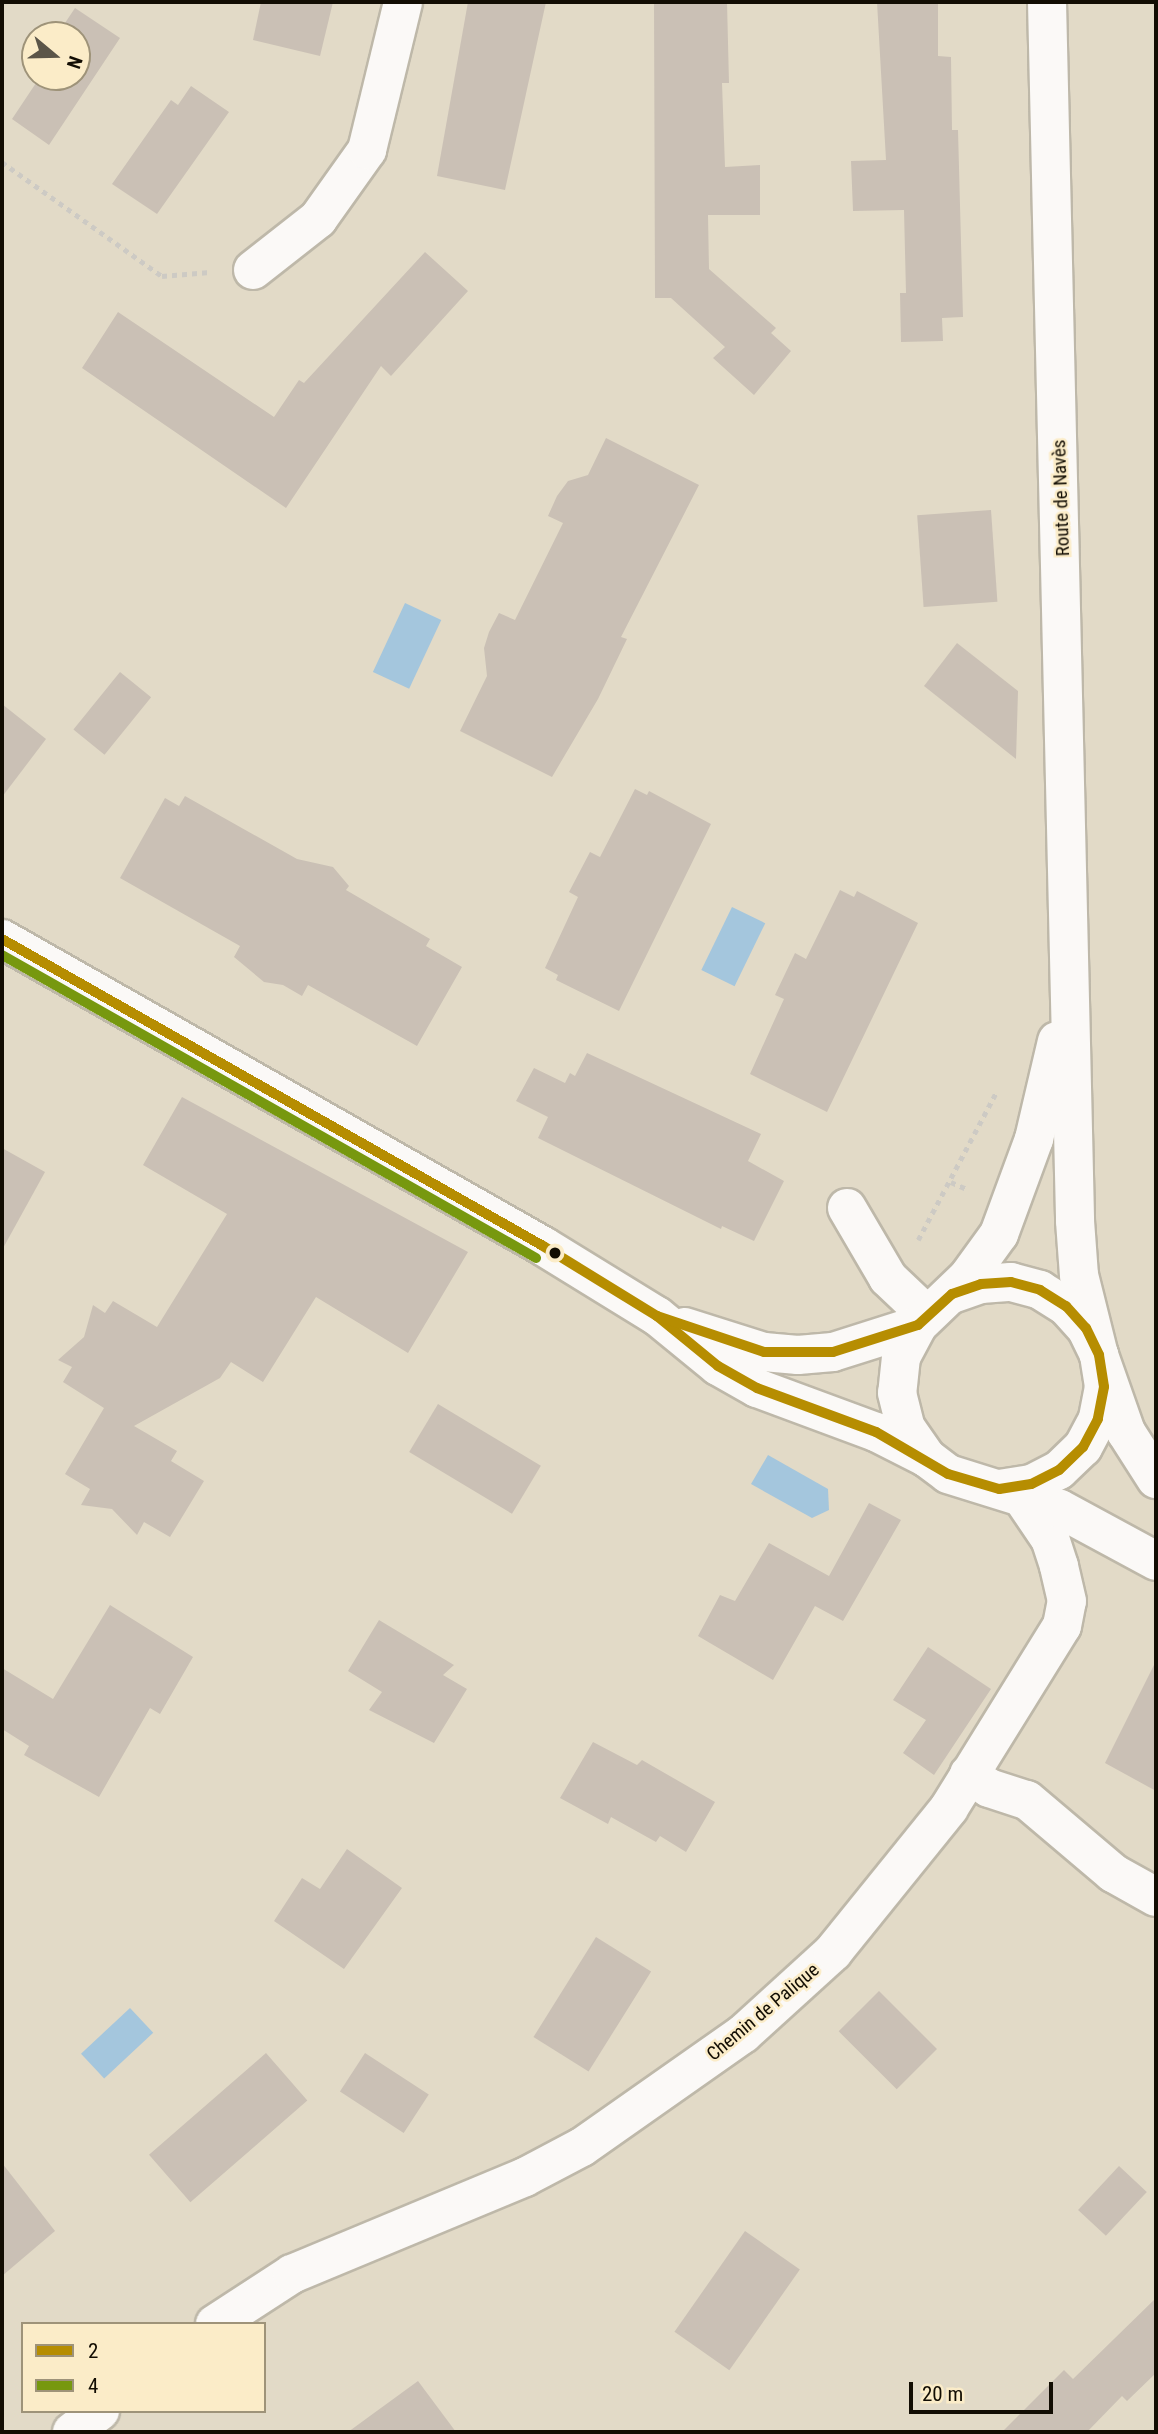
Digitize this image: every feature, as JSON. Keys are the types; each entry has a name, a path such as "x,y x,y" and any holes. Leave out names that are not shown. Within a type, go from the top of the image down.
{"street":[{"path":"253,270 318,219 367,150 403,2"},
{"name":"Route de Navès","path":"1047,2 1069,823 1068,994"},
{"path":"2,939 504,1223 657,1316 719,1366 757,1388 876,1433 927,1458 948,1474 1071,1514 1156,1561"},
{"path":"927,1458 906,1428 897,1393 901,1357 932,1311 988,1253 1011,1208 1034,1139 1068,994"},
{"path":"1010,1492 1050,1475 1083,1447 1098,1419 1104,1387 1079,1275 1068,994"},
{"path":"847,1208 888,1278 932,1311"},
{"path":"657,1316 764,1352 798,1355 833,1352 991,1283 1011,1282 1040,1290 1066,1306 1086,1328 1099,1355 1126,1432 1156,1479"},
{"name":"Chemin de Palique","path":"218,2322 292,2274 525,2177 582,2147 743,2034 833,1952 948,1808 1067,1613 1050,1539 1010,1492"},
{"path":"969,1774 989,1788 1027,1800 1113,1873 1156,1897"},
{"path":"72,2432 97,2413"}],"path":[{"path":"2,162 162,275 253,270"},
{"path":"888,1278 907,1261 999,1087"}],"water":[{"path":"405,603 441,620 409,689 373,672"},
{"path":"732,907 765,923 735,986 701,970"},
{"path":"768,1455 828,1489 829,1510 812,1518 751,1484"},
{"path":"130,2008 153,2033 104,2079 81,2054"}],"building":[{"path":"261,2 333,2 320,56 253,40"},
{"path":"468,2 546,2 505,190 437,176"},
{"path":"654,2 727,2 729,83 722,83 725,167 760,165 760,215 708,215 709,269 776,328 771,333 791,351 754,395 713,358 725,347 671,298 655,298"},
{"path":"877,2 938,2 938,56 951,57 952,130 958,130 963,317 942,318 943,341 901,342 900,293 906,293 904,210 853,211 851,161 886,160"},
{"path":"75,8 120,38 91,82 91,21 66,21"},
{"path":"191,86 229,112 157,214 112,184 171,100 178,105"},
{"path":"31,91 85,91 49,145 12,119"},
{"path":"425,252 468,291 391,376 381,366 286,508 82,368 118,312 274,417 299,380 304,383"},
{"path":"606,438 699,485 621,637 627,639 598,699 552,777 460,731 487,676 484,648 489,632 499,613 515,620 563,523 548,516 557,496 568,481 588,475"},
{"path":"991,510 997,602 924,607 917,515"},
{"path":"957,643 1018,691 1016,759 924,686"},
{"path":"120,672 151,697 105,755 73,730"},
{"path":"2,704 46,739 2,797"},
{"path":"635,789 647,795 649,791 711,824 619,1011 556,980 558,975 545,968 578,897 569,892 590,852 600,857"},
{"path":"185,796 297,859 333,867 349,886 346,890 430,939 426,946 462,967 417,1046 308,985 302,996 283,985 264,982 234,957 240,946 120,878 165,798 179,806"},
{"path":"840,890 854,897 857,891 918,923 827,1112 750,1074 784,999 775,995 795,953 806,959"},
{"path":"587,1053 761,1134 748,1161 784,1181 754,1241 722,1226 721,1229 538,1138 548,1117 516,1101 534,1068 565,1083 570,1073 575,1076"},
{"path":"182,1097 468,1252 408,1353 316,1297 263,1382 231,1362 220,1378 134,1426 177,1451 171,1461 204,1481 170,1537 144,1522 137,1535 112,1509 81,1505 90,1489 65,1474 104,1408 63,1382 72,1367 58,1360 84,1337 93,1305 105,1313 113,1301 157,1327 227,1214 143,1165"},
{"path":"2,1148 45,1172 2,1250"},
{"path":"438,1404 541,1466 512,1514 409,1452"},
{"path":"869,1503 901,1520 843,1621 815,1606 773,1680 698,1636 720,1595 735,1601 769,1543 829,1576"},
{"path":"110,1605 193,1657 160,1714 150,1708 99,1797 24,1755 29,1746 2,1729 2,1668 53,1699"},
{"path":"379,1620 454,1665 443,1675 467,1689 434,1743 369,1710 382,1692 348,1671"},
{"path":"928,1647 991,1689 934,1775 903,1753 926,1720 893,1700"},
{"path":"1156,1661 1156,1791 1105,1763"},
{"path":"593,1742 637,1765 642,1760 715,1802 686,1852 660,1836 656,1842 611,1817 608,1824 560,1798"},
{"path":"347,1849 402,1888 344,1969 274,1921 302,1878 320,1889"},
{"path":"596,1937 651,1971 589,2072 533,2037"},
{"path":"879,1991 937,2049 897,2089 839,2031"},
{"path":"266,2053 307,2101 190,2202 149,2155"},
{"path":"365,2053 429,2094 404,2133 340,2092"},
{"path":"2,2163 55,2231 2,2276"},
{"path":"1119,2166 1147,2192 1106,2236 1078,2210"},
{"path":"745,2231 800,2269 729,2370 674,2332"},
{"path":"1156,2298 1156,2373 1127,2401 1122,2396 1087,2432 1002,2432 1064,2370 1073,2379"},
{"path":"418,2381 456,2432 348,2432"}],"transit line":[{"name":"2","path":"2,939 543,1246 657,1316"},
{"name":"4","path":"2,955 536,1258"},
{"name":"2","path":"1011,1282 1040,1290 1066,1306 1086,1328 1099,1355 1104,1387 1098,1419 1083,1447 1059,1470 1031,1484 999,1489 948,1474 876,1432 757,1388 718,1366 657,1316 764,1352 833,1352 918,1325 952,1294 981,1284 1011,1282"}]}
